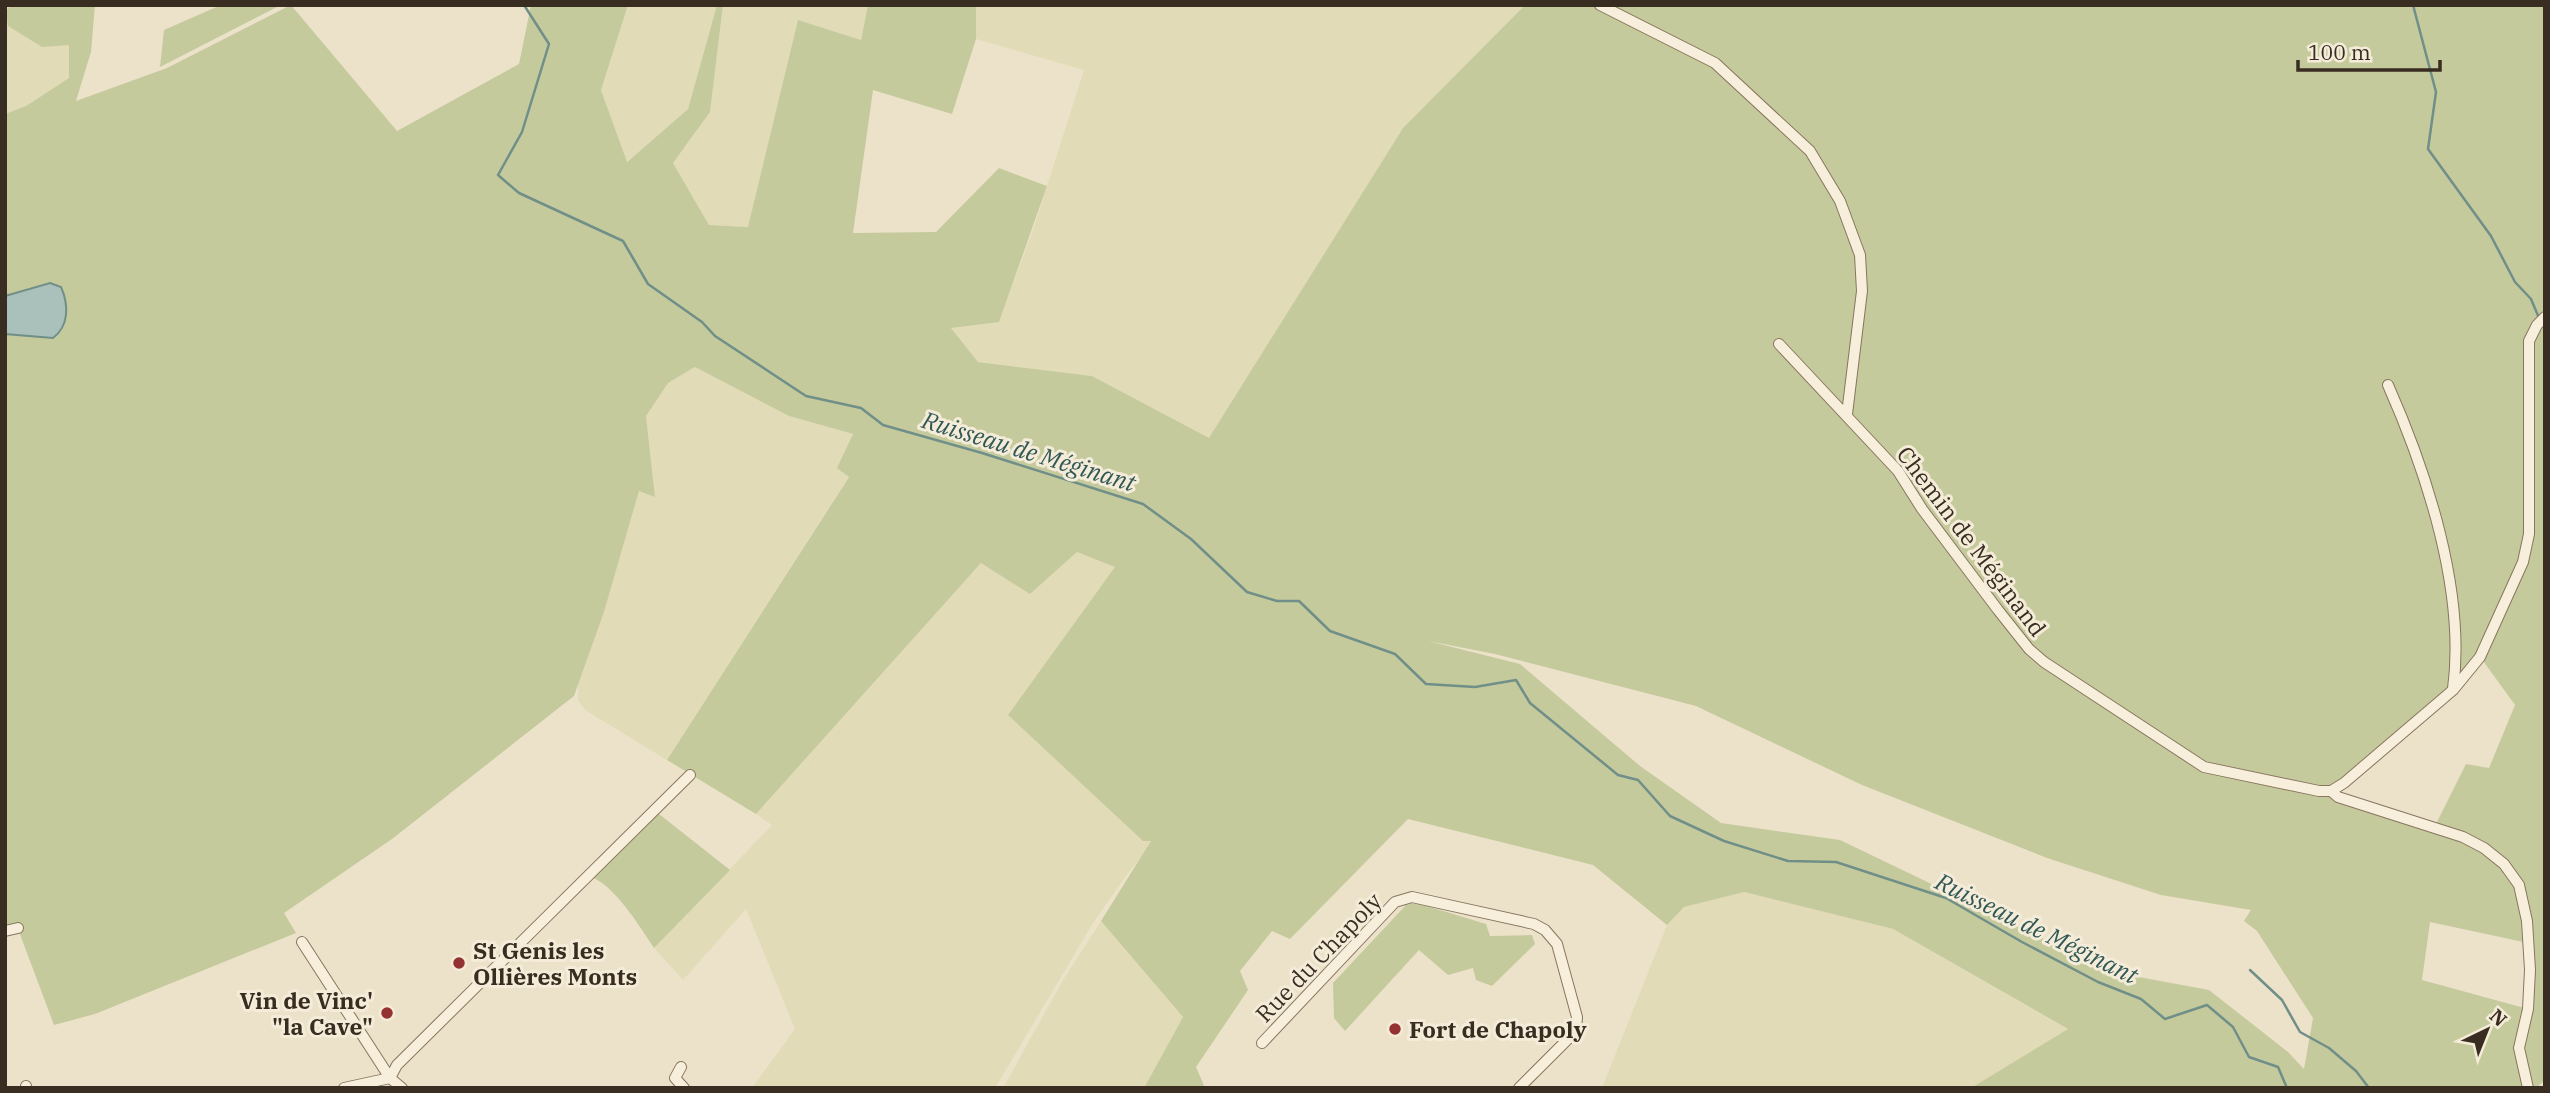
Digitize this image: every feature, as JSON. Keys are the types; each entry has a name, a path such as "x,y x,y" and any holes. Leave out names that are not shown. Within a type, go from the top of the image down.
{"street":[{"path":"1600,5 1715,63 1810,152 1816,161 1840,201 1860,255 1862,291 1847,414"},
{"path":"2331,791 2344,783 2453,690 2480,657 2523,562 2529,534 2530,498 2529,341 2542,320"},
{"name":"Chemin de Méginand","path":"1779,344 1898,471 1922,509 1998,610 2029,649 2044,662 2204,767 2319,791 2331,791 2338,797 2463,837 2484,848 2504,864 2519,885 2527,921 2530,970 2528,1009 2519,1048 2528,1088"},
{"path":"2388,385 2411,442 2445,550 2456,634 2457,662 2453,690"},
{"path":"344,1088 390,1078 397,1065 690,775"},
{"name":"Rue du Chapoly","path":"1262,1044 1312,987 1395,902 1412,897 1534,924 1545,930 1557,944 1577,1017 1576,1031 1518,1088"},
{"path":"5,930 18,928"},
{"path":"302,942 390,1078 402,1088"},
{"path":"681,1067 675,1079 684,1088"}],"shaded area":[{"path":"5,5 12,5 6,10 9,26 42,47 69,44 69,78 26,106 5,114"},
{"path":"628,5 717,5 688,109 626,162 601,90"},
{"path":"723,5 868,5 861,40 798,20 749,227 709,225 673,163 710,112"},
{"path":"976,5 1525,5 1403,128 1209,439 1092,376 978,362 950,327 999,321 1034,227 1084,70 976,39"},
{"path":"695,367 789,416 853,434 849,476 667,760 585,710 578,700 578,685 604,612 639,491 655,496 646,416 668,383"},
{"path":"1077,552 1116,567 1009,715 1143,841 1151,840 1142,857 1093,923 995,1088 752,1088 795,1029 746,909 683,980 654,948 772,825 756,814 982,562 1030,594"},
{"path":"1743,892 1893,929 2069,1030 1971,1088 1602,1088 1667,925 1684,907"},
{"path":"1101,921 1183,1017 1144,1088 1003,1088 1063,980"}],"green space":[{"path":"12,5 95,5 91,52 76,101 167,68 291,5 397,131 519,64 531,5 628,5 601,90 627,162 688,109 717,5 723,5 710,112 673,163 709,225 748,227 798,20 861,40 868,5 976,5 976,39 952,114 873,90 853,233 936,232 999,168 1047,186 999,322 951,328 978,362 1092,376 1209,438 1403,128 1525,5 2545,5 2545,1080 2536,1088 1971,1088 2068,1029 1893,929 1744,892 1684,907 1667,925 1593,865 1408,819 1290,939 1272,931 1240,971 1248,990 1196,1067 1205,1088 1144,1088 1183,1017 1101,921 1151,841 1143,841 1008,715 1115,567 1077,552 1030,594 981,563 756,814 667,760 849,477 837,468 853,434 789,416 695,367 668,383 646,416 655,497 639,491 604,612 574,696 392,839 284,913 296,933 95,1014 54,1025 18,929 5,930 5,114 26,106 69,78 69,45 42,47 8,26 6,10","holes":["1428,641 1495,654 1696,706 1862,785 2047,858 2161,895 2251,910 2244,921 2257,931 2313,1018 2304,1069 2288,1052 2209,990 2117,973 1840,840 1721,823 1640,766 1520,664","2481,658 2515,705 2489,768 2466,764 2434,828 2332,790 2453,690","2430,922 2528,943 2528,1009 2422,980"]},
{"path":"221,5 281,5 160,67 164,30"},
{"path":"659,806 659,814 730,870 654,948 616,896 588,876"},
{"path":"1417,903 1486,924 1490,936 1532,935 1535,944 1492,986 1476,980 1473,968 1448,975 1419,950 1345,1031 1334,1018 1333,983 1406,905"}],"water":[{"path":"50,283 61,287 65,301 65,321 58,333 53,338 5,334 5,296"}],"waterway":[{"name":"Ruisseau de Méginant","path":"524,5 549,44 522,132 498,175 519,193 623,241 648,284 702,322 715,336 806,396 861,408 883,425 1143,504 1191,539 1247,592 1277,601 1299,601 1330,631 1395,654 1426,684 1475,687 1516,680 1530,703 1618,775 1638,780 1670,816 1724,841 1788,861 1836,862 1946,898 2098,982 2141,999 2165,1019 2207,1005 2233,1027 2249,1057 2278,1067 2287,1088"},
{"path":"2413,5 2436,92 2428,149 2491,236 2515,282 2531,299 2539,318"},
{"path":"2250,970 2282,1000 2300,1032 2329,1048 2356,1071 2369,1088"}],"place":[{"name":"St Genis les Ollières Monts","path":"459,963"},
{"name":"Vin de Vinc' \"la Cave\"","path":"387,1013"},
{"name":"Fort de Chapoly","path":"1395,1029"}]}
